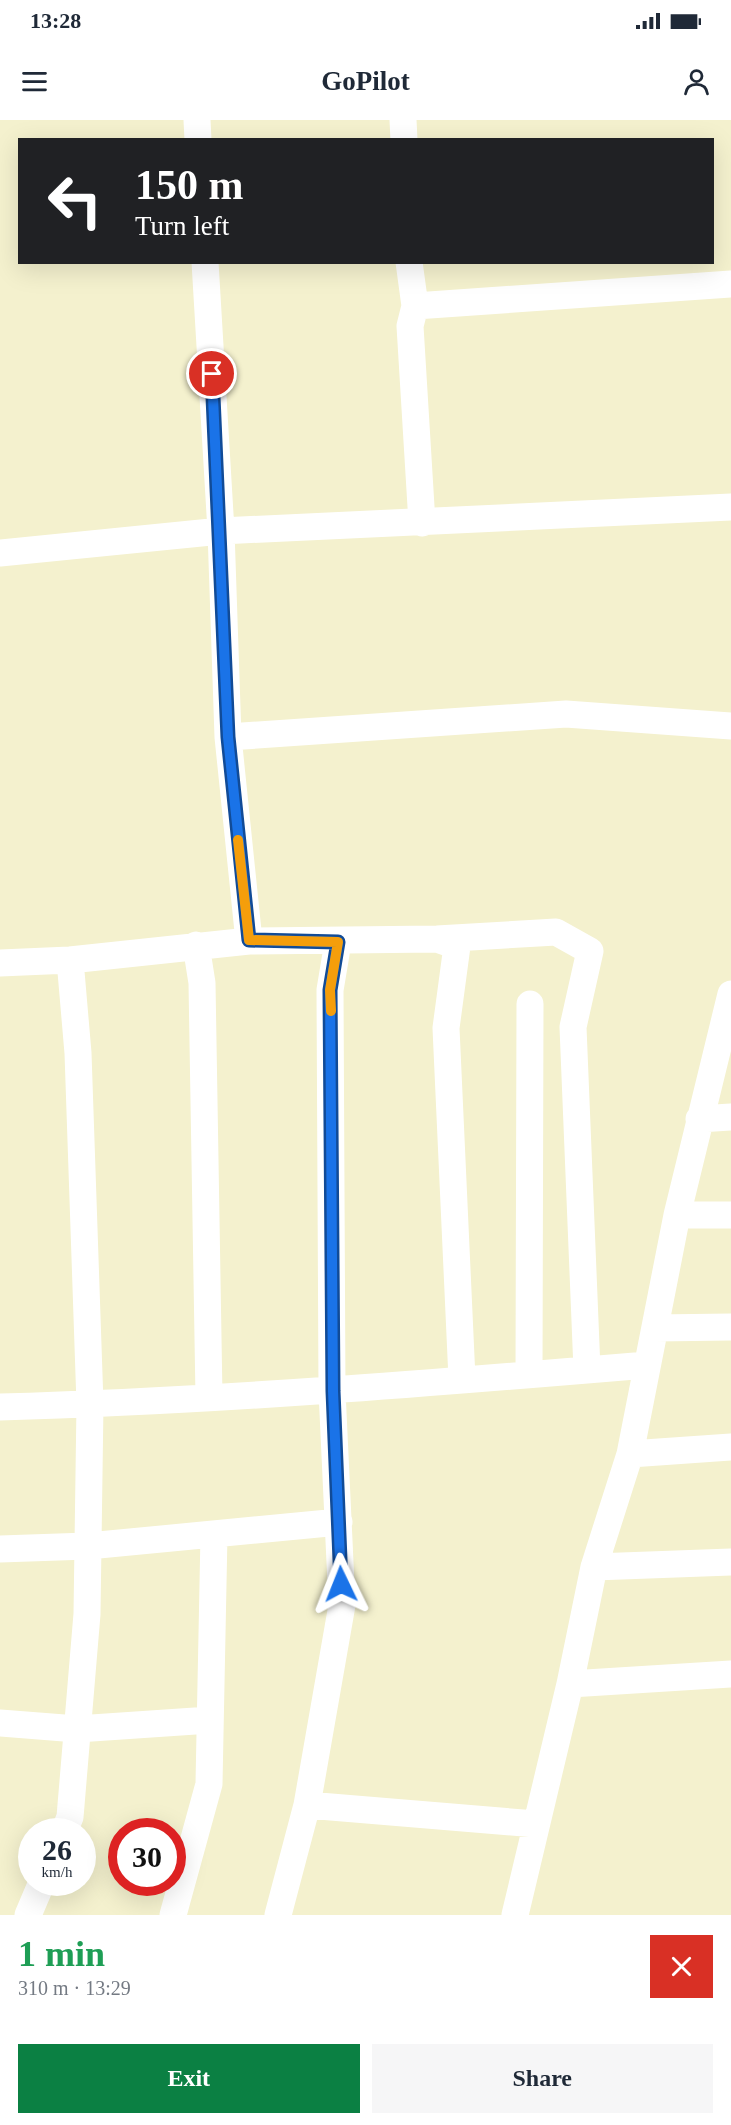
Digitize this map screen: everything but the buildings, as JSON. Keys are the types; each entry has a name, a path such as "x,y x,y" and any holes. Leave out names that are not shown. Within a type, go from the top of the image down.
{"street":[{"path":"197,120 198,138"},
{"path":"403,120 404,138"},
{"path":"205,264 220,531 228,737 249,940"},
{"path":"410,264 415,306 410,326 422,523"},
{"path":"415,306 731,284"},
{"path":"0,553 220,531 731,507"},
{"path":"228,737 566,714 731,726"},
{"path":"0,963 70,960 249,940 338,942 556,932 590,951 573,1026 587,1370"},
{"path":"437,939 457,946 446,1028 462,1379"},
{"path":"278,1915 307,1805 342,1605 333,1391 330,990 338,942"},
{"path":"196,945 202,983 209,1397"},
{"path":"70,960 78,1053 90,1404 87,1614 70,1818"},
{"path":"515,1915 570,1684 594,1567 630,1454 677,1215 731,994"},
{"path":"529,1374 530,1004"},
{"path":"699,1119 731,1117"},
{"path":"677,1215 731,1215"},
{"path":"655,1328 731,1327"},
{"path":"0,1407 333,1391 647,1365"},
{"path":"630,1454 731,1447"},
{"path":"0,1549 88,1546 339,1522"},
{"path":"173,1915 209,1784 214,1534"},
{"path":"594,1567 731,1562"},
{"path":"570,1684 731,1674"},
{"path":"0,1723 77,1729 210,1720"},
{"path":"307,1805 536,1824"},
{"path":"28,1915 36,1896"}],"slow traffic":[{"path":"238,840 249,940 338,942 330,990 331,1011"}],"route":[{"path":"212,374 228,737 249,940 338,942 330,990 333,1391 341,1584"}]}
